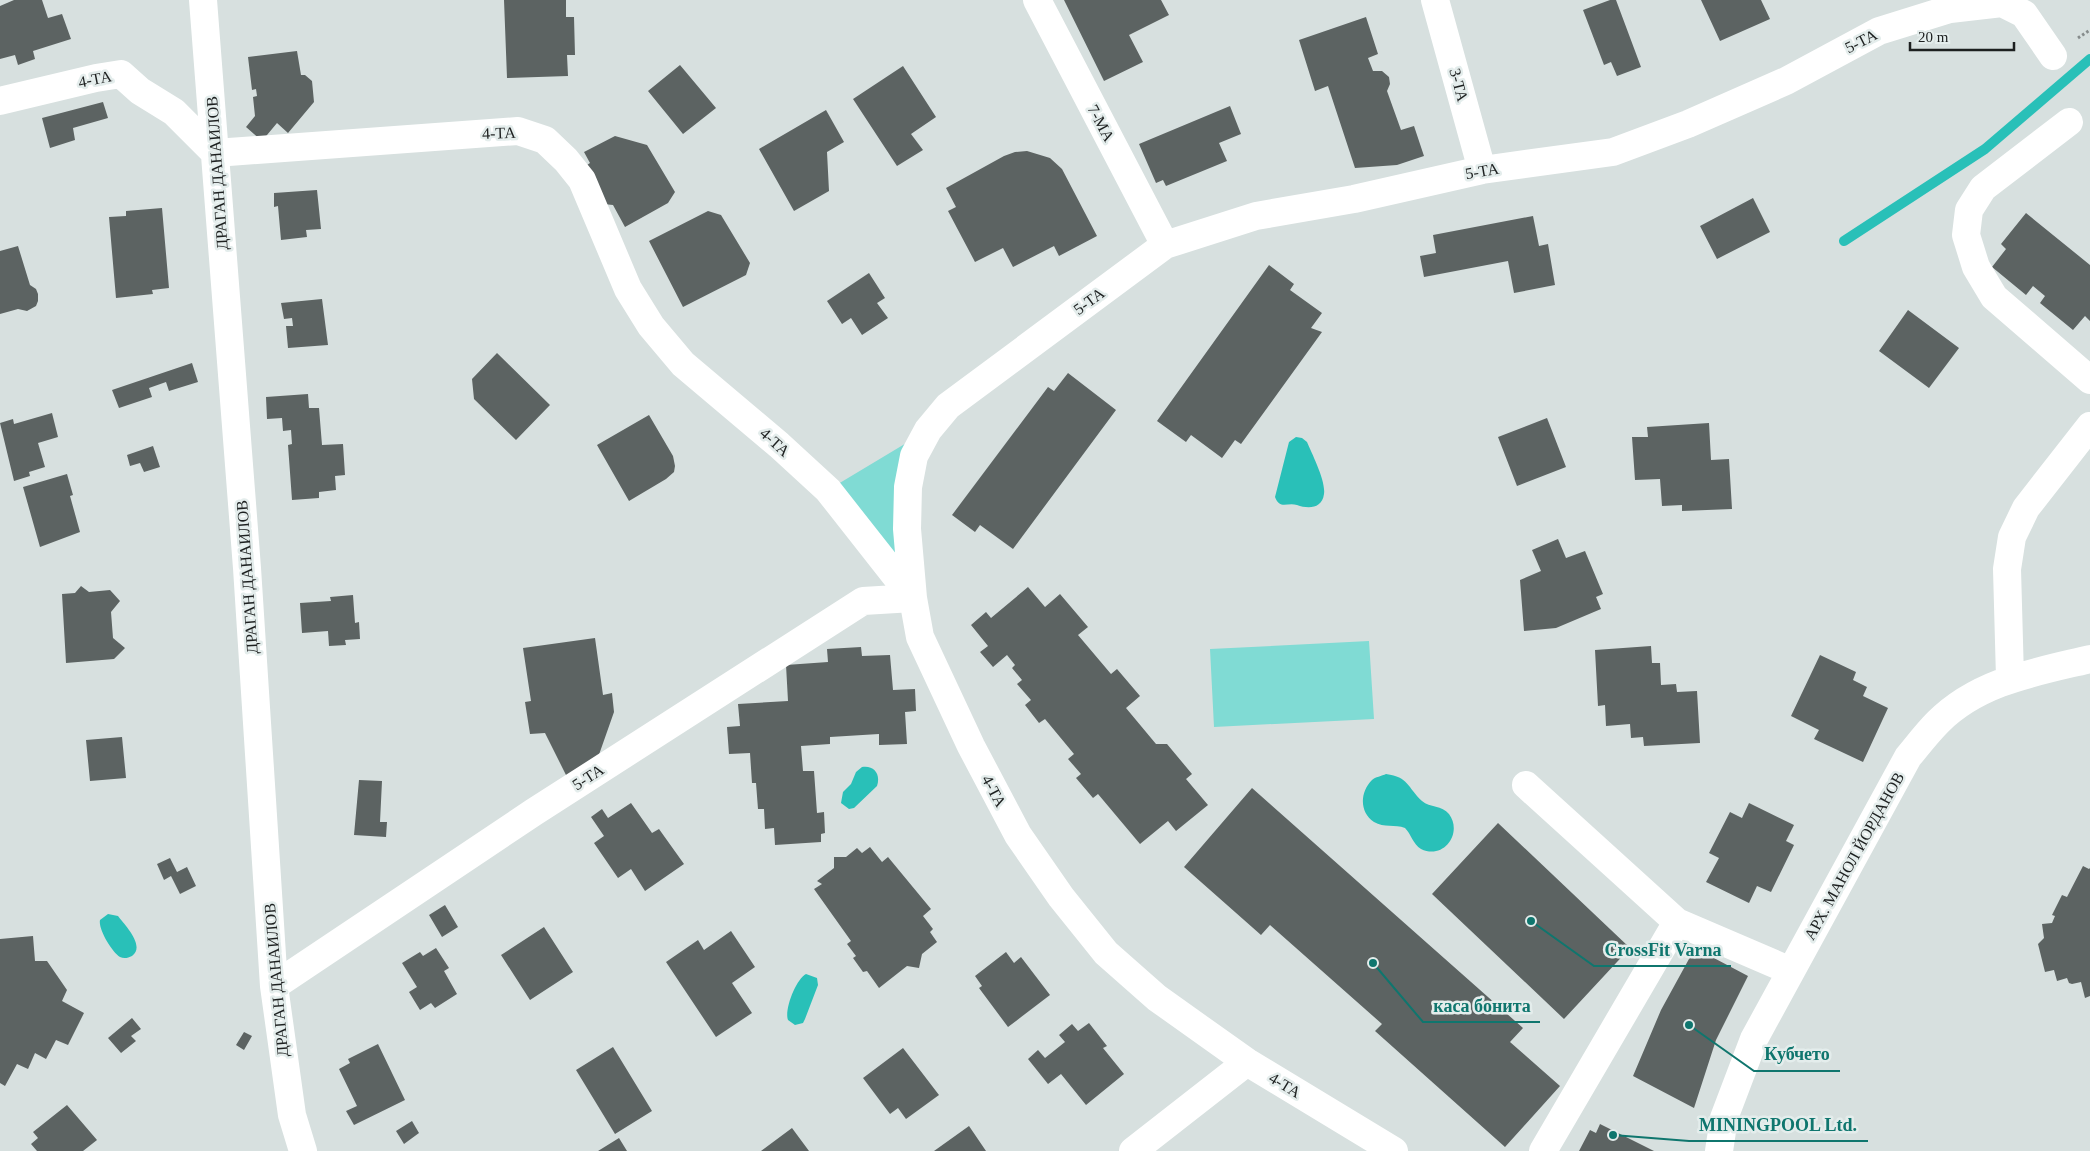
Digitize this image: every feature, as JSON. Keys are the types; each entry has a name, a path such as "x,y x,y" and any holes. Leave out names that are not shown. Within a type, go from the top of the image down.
{"street":[{"name":"ДРАГАН ДАНАИЛОВ","path":"203,0 248,568 274,986 292,1115 303,1151"},
{"name":"7-МА","path":"1037,0 1165,245"},
{"name":"3-ТА","path":"1435,0 1482,170"},
{"name":"5-ТА","path":"274,986 534,812 863,601 913,598 907,529 908,487 914,456 928,430 948,406 1165,245 1256,216 1354,199 1482,170 1613,152 1688,124 1786,81 1879,31 1950,9 2002,3 2024,14 2053,56"},
{"name":"4-ТА","path":"0,101 96,78 121,74 140,91 174,112 215,153 518,130 545,140 566,160 582,180 628,289 651,326 683,364 772,439 828,490 913,598 920,637 971,746 1018,836 1056,890 1106,952 1157,998 1247,1062 1394,1151"},
{"path":"2070,122 1983,188 1969,210 1966,234 1976,267 1994,297 2090,380"},
{"path":"2010,678 2007,569 2012,537 2026,508 2090,426"},
{"name":"АРХ. МАНОЛ ЙОРДАНОВ","path":"1719,1151 1724,1118 1754,1039 1908,757 1939,721 1970,696 2010,678 2090,659"},
{"path":"1526,785 1677,922 1791,971"},
{"path":"1543,1151 1677,922"},
{"path":"1133,1151 1247,1062"}],"shaded area":[{"path":"928,430 914,456 913,598 828,490"},
{"path":"1296,437 1302,438 1307,442 1323,482 1323,499 1314,507 1282,504 1275,497 1289,442"},
{"path":"1369,641 1374,719 1214,727 1210,649"},
{"path":"862,767 870,767 876,771 878,778 877,786 854,808 849,809 841,803 843,792 851,784 856,772"},
{"path":"1386,774 1394,775 1404,780 1422,801 1443,809 1449,814 1453,821 1454,829 1449,843 1444,848 1437,851 1421,849 1405,828 1378,824 1369,818 1363,802 1365,790 1373,779"},
{"path":"108,914 118,916 132,935 137,947 136,952 132,956 120,957 106,940 101,929 100,920"},
{"path":"806,974 817,978 818,985 803,1023 795,1025 788,1020 789,1002 798,982"}],"building":[{"path":"14,0 42,0 48,18 62,14 71,39 33,51 35,59 18,65 15,55 0,59 0,6"},
{"path":"504,0 566,0 566,17 574,17 575,55 567,55 568,76 507,78"},
{"path":"1064,0 1161,0 1169,15 1129,35 1143,62 1104,81"},
{"path":"1610,0 1616,0 1641,67 1617,76 1611,62 1604,65 1583,10"},
{"path":"1701,0 1761,0 1770,19 1720,41"},
{"path":"1366,17 1378,54 1368,58 1373,71 1382,71 1389,77 1390,84 1387,91 1401,130 1414,126 1424,156 1397,165 1355,168 1328,86 1315,91 1299,40"},
{"path":"297,51 301,75 305,75 312,81 314,102 288,133 277,123 262,141 246,127 255,116 253,97 257,96 256,89 252,90 248,57"},
{"path":"680,65 716,108 683,134 648,91"},
{"path":"903,66 936,117 911,134 923,150 897,166 853,99"},
{"path":"103,102 108,118 73,128 75,140 50,148 42,118"},
{"path":"1230,106 1241,134 1219,143 1227,161 1166,186 1163,180 1156,183 1139,144"},
{"path":"826,110 844,142 827,152 829,191 794,211 759,149"},
{"path":"615,136 647,145 675,192 668,203 625,227 613,205 603,204 584,167 590,163 584,152"},
{"path":"1027,151 1050,158 1062,169 1097,236 1059,256 1054,246 1013,267 1003,248 975,262 948,211 956,207 946,188 1004,156 1015,152"},
{"path":"317,190 321,229 306,230 307,237 281,240 278,206 274,207 274,193"},
{"path":"1753,198 1770,232 1717,259 1700,226"},
{"path":"162,208 169,288 152,290 153,294 116,298 109,217 126,216 126,211"},
{"path":"708,211 721,215 750,263 746,275 683,307 649,241"},
{"path":"2026,213 2090,265 2090,321 2085,316 2073,330 2040,303 2045,296 2033,286 2026,295 1992,267 2006,249 2001,244"},
{"path":"1533,216 1539,246 1548,244 1555,285 1514,293 1508,261 1424,277 1420,256 1436,253 1433,235"},
{"path":"18,246 30,285 36,289 38,294 38,301 36,306 27,311 18,309 0,314 0,251"},
{"path":"1269,265 1294,284 1290,290 1322,313 1311,328 1322,332 1241,444 1235,440 1222,458 1191,435 1186,442 1157,421"},
{"path":"869,273 885,298 877,303 888,318 862,335 851,318 842,324 827,301"},
{"path":"322,299 328,345 288,348 286,326 293,326 292,318 284,319 281,303"},
{"path":"1908,310 1959,348 1929,388 1879,351"},
{"path":"497,353 550,405 516,440 474,399 472,379"},
{"path":"192,363 198,382 169,391 166,382 149,388 152,397 119,408 112,390"},
{"path":"1068,373 1116,410 1013,549 980,525 975,532 952,515 1048,387 1054,391"},
{"path":"308,394 309,408 319,408 322,445 343,444 345,475 335,476 336,490 319,492 319,498 292,500 288,445 292,444 291,430 283,431 282,418 267,419 266,397"},
{"path":"52,413 58,437 38,443 45,467 29,472 30,476 14,481 0,423 13,419 14,424"},
{"path":"649,415 673,456 674,472 666,479 629,501 597,445"},
{"path":"1547,418 1566,467 1517,486 1498,437"},
{"path":"1709,423 1711,460 1729,459 1732,509 1682,511 1682,505 1662,506 1660,479 1635,480 1632,437 1648,437 1647,427"},
{"path":"153,446 160,467 144,472 140,463 130,466 127,455"},
{"path":"67,474 73,495 70,496 80,532 40,547 23,487"},
{"path":"1558,539 1566,558 1585,551 1603,594 1596,597 1601,609 1556,628 1524,631 1520,580 1541,571 1532,550"},
{"path":"81,586 89,592 110,590 120,601 111,612 113,638 125,648 114,659 66,663 62,594 75,593"},
{"path":"1028,587 1045,607 1060,594 1088,627 1078,635 1111,674 1117,669 1140,696 1126,708 1156,744 1167,744 1192,774 1186,779 1208,805 1176,831 1168,821 1140,844 1098,794 1093,798 1076,778 1081,774 1068,759 1074,754 1045,719 1039,723 1025,705 1031,700 1017,684 1022,680 1012,668 1015,665 1007,655 993,667 980,652 988,646 971,625 986,612 991,618"},
{"path":"353,595 355,623 359,622 360,639 345,640 346,645 329,646 328,631 302,633 300,603 331,601 330,597"},
{"path":"595,638 603,695 612,693 614,712 595,766 568,779 545,733 530,734 525,702 531,701 523,648"},
{"path":"1651,646 1652,663 1660,663 1661,685 1676,684 1677,692 1697,691 1700,743 1644,746 1643,737 1631,738 1630,724 1606,726 1605,705 1598,706 1595,650"},
{"path":"861,647 862,656 890,655 893,690 915,689 916,711 905,712 907,744 879,745 879,734 830,737 830,744 801,746 803,771 814,771 817,813 824,812 825,833 821,834 821,842 775,845 774,828 765,829 764,809 758,809 756,783 752,783 750,753 729,754 727,727 740,726 738,704 788,701 786,665 828,662 827,649"},
{"path":"1820,655 1856,672 1853,680 1867,687 1863,696 1888,708 1863,762 1814,739 1819,730 1791,716"},
{"path":"122,737 126,778 90,781 86,740"},
{"path":"359,780 382,781 380,822 387,822 386,837 354,835"},
{"path":"1252,788 1523,1028 1510,1042 1560,1086 1505,1147 1375,1031 1382,1024 1270,925 1261,935 1184,867"},
{"path":"631,803 652,833 659,829 684,864 645,891 631,869 618,878 594,843 604,836 591,817 602,809 608,818"},
{"path":"1749,803 1794,825 1786,841 1794,845 1771,892 1757,886 1749,903 1706,882 1719,858 1709,853 1730,812 1742,818"},
{"path":"1498,823 1630,948 1564,1019 1432,894"},
{"path":"870,847 882,862 888,857 931,909 923,916 933,929 930,932 937,942 922,954 919,968 907,966 879,988 867,971 863,972 853,958 856,956 847,944 851,941 814,889 822,884 817,881 834,868 834,857 846,857 857,848 862,853"},
{"path":"170,858 177,872 187,867 196,886 180,894 171,876 164,880 157,864"},
{"path":"2083,866 2090,868 2090,996 2085,998 2081,982 2072,984 2069,983 2067,978 2057,981 2054,970 2045,972 2038,944 2044,938 2042,924 2052,923 2055,916 2052,915 2062,895 2067,897"},
{"path":"445,905 458,927 442,937 429,915"},
{"path":"544,927 573,972 530,1000 501,955"},
{"path":"731,931 755,967 732,983 752,1013 716,1037 666,962 698,940 704,950"},
{"path":"33,936 35,961 47,961 67,990 62,1001 84,1013 68,1045 56,1040 46,1059 35,1053 28,1069 17,1064 5,1086 0,1083 0,939"},
{"path":"436,948 449,968 444,971 457,994 435,1008 431,1003 420,1010 409,992 417,987 402,963 420,952 423,956"},
{"path":"1695,948 1748,976 1716,1040 1694,1108 1633,1076 1661,1010"},
{"path":"1006,952 1014,963 1021,957 1050,995 1008,1027 979,988 982,986 975,976"},
{"path":"132,1018 141,1029 131,1036 136,1041 121,1053 108,1038"},
{"path":"1089,1023 1107,1046 1103,1048 1124,1074 1086,1105 1061,1074 1048,1084 1028,1059 1038,1050 1045,1058 1065,1042 1059,1035 1072,1024 1078,1031"},
{"path":"244,1032 252,1036 244,1050 236,1045"},
{"path":"378,1044 405,1100 354,1125 346,1111 357,1106 339,1069 350,1063 348,1059"},
{"path":"613,1047 652,1111 615,1134 576,1070"},
{"path":"903,1048 939,1095 906,1119 898,1108 890,1114 863,1078"},
{"path":"67,1105 97,1140 83,1151 37,1151 31,1144 38,1138 33,1132"},
{"path":"412,1121 419,1133 404,1144 396,1131"},
{"path":"1600,1124 1654,1151 1579,1151 1590,1130 1596,1133"},
{"path":"969,1126 986,1151 934,1151"},
{"path":"792,1128 809,1151 761,1151"},
{"path":"619,1138 627,1151 598,1151"}],"waterway":[{"path":"1844,241 1985,149 2090,59"}],"place":[{"name":"CrossFit Varna","path":"1531,921"},
{"name":"каса бонита","path":"1373,963"},
{"name":"Кубчето","path":"1689,1025"},
{"name":"MININGPOOL Ltd.","path":"1613,1135"}]}
